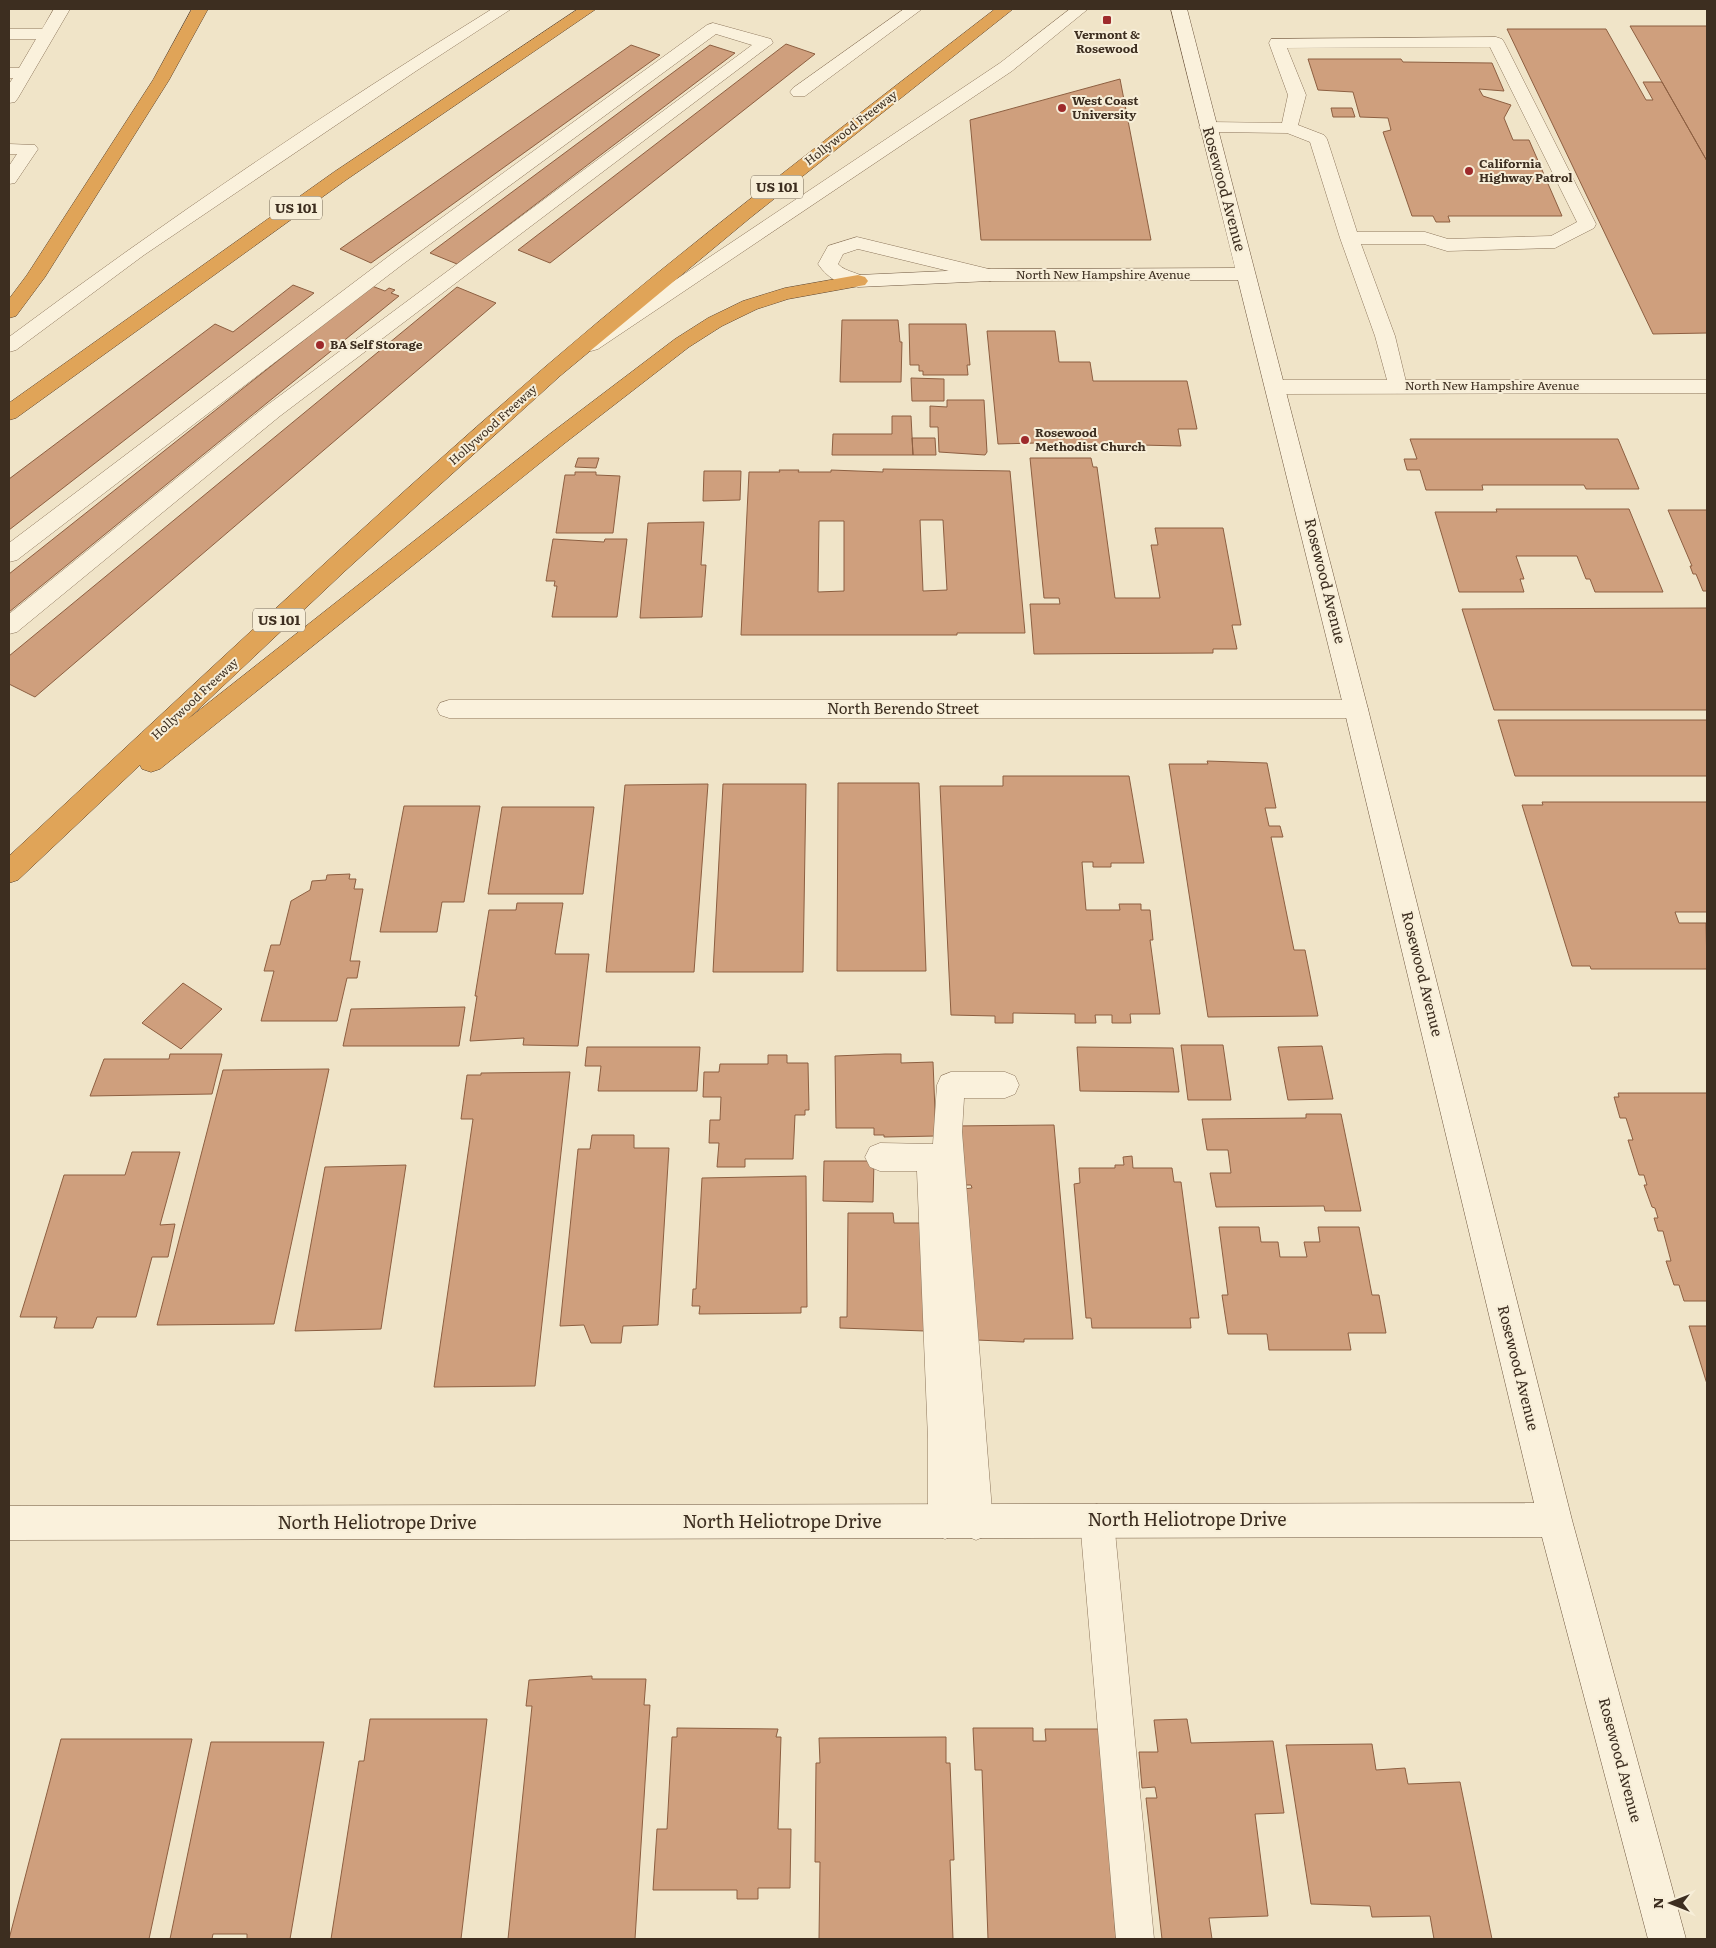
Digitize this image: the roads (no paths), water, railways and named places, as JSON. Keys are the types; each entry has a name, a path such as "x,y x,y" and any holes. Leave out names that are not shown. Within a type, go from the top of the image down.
{"highway":[{"path":"9,312 35,277 161,80 200,9"},
{"name":"US 101","path":"9,413 340,176 588,9"},
{"name":"Hollywood Freeway","path":"9,874 337,565 553,371 751,208 1005,9"},
{"path":"9,874 558,438 682,343 715,322 750,306 785,294 858,281"}],"street":[{"path":"9,98 16,73 36,52 62,9"},
{"path":"9,346 137,251 410,67 503,9"},
{"path":"799,92 914,9"},
{"path":"553,371 1006,67 1080,9"},
{"name":"Rosewood Avenue","path":"1179,9 1276,387 1556,1520 1667,1939"},
{"path":"9,554 396,260 713,28 765,43 437,286 273,412 9,626"},
{"path":"9,34 46,34"},
{"path":"1289,128 1297,95 1277,43 1496,42 1587,224 1555,242 1447,245 1425,238 1349,238"},
{"path":"18,53 36,52"},
{"path":"1208,127 1289,128 1318,139 1349,238 1385,336 1397,386"},
{"path":"9,149 29,149 9,179"},
{"name":"North New Hampshire Avenue","path":"990,275 870,244 857,243 835,250 828,264 832,271 841,277 858,281 990,275 1247,274"},
{"name":"North New Hampshire Avenue","path":"1276,387 1707,387"},
{"name":"North Berendo Street","path":"449,710 1356,708"},
{"path":"960,1522 972,1439 947,1132 951,1085 1005,1084"},
{"path":"880,1157 931,1156 944,1439 960,1522"},
{"name":"North Heliotrope Drive","path":"9,1523 1556,1520"},
{"path":"1097,1521 1136,1939"}],"place":[{"name":"Vermont & Rosewood","path":"1107,20"},
{"name":"West Coast University","path":"1062,108"},
{"name":"California Highway Patrol","path":"1469,171"},
{"name":"BA Self Storage","path":"320,345"},
{"name":"Rosewood Methodist Church","path":"1025,440"}]}
